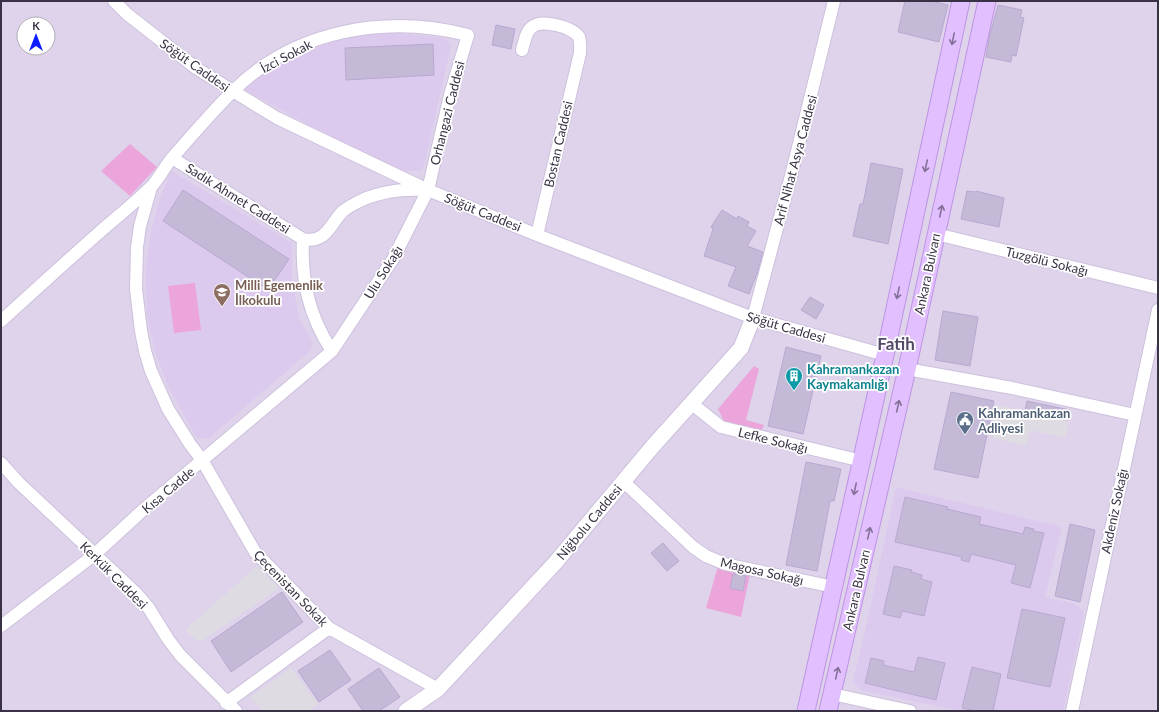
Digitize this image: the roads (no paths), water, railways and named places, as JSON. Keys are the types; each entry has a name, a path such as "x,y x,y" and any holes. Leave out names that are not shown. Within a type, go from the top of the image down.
{"main road":[{"name":"Ankara Bulvarı","path":"806,711 862,462 961,1"},
{"name":"Ankara Bulvarı","path":"828,711 907,369 987,1"}],"street":[{"name":"Söğüt Caddesi","path":"114,1 127,14 190,63 233,91 278,118 428,190 537,235 752,318 885,355"},
{"name":"Arif Nihat Asya Caddesi","path":"752,318 792,172 834,1"},
{"name":"Bostan Caddesi","path":"522,50 529,30 533,26 540,24 561,26 575,33 581,43 580,53 537,235"},
{"name":"İzci Sokak","path":"151,186 172,158 233,91 258,70 280,56 317,40 361,28 393,25 431,27 468,35"},
{"name":"Orhangazi Caddesi","path":"428,190 450,95 468,35"},
{"name":"Sadık Ahmet Caddesi","path":"172,158 303,239"},
{"path":"1,320 151,186"},
{"name":"Çeçenistan Sokak","path":"151,186 140,226 136,268 137,303 141,331 151,371 165,403 178,427 202,460 255,552 329,628 438,689"},
{"path":"332,351 321,334 309,304 303,272 303,239 313,240 321,237 344,211 367,198 392,191 428,190"},
{"name":"Ulu Sokağı","path":"332,351 393,259 428,190"},
{"name":"Tuzgölü Sokağı","path":"936,234 1158,288"},
{"name":"Akdeniz Sokağı","path":"1072,711 1158,310"},
{"name":"Niğbolu Caddesi","path":"406,711 438,689 555,563 623,481 741,348 752,318"},
{"name":"Kısa Cadde","path":"1,626 94,555 144,509 332,351"},
{"path":"907,369 1012,388 1135,415"},
{"name":"Lefke Sokağı","path":"692,403 721,427 862,462"},
{"name":"Kerkük Caddesi","path":"1,463 19,483 136,593 148,607 168,640 180,655 226,703 236,711"},
{"name":"Magosa Sokağı","path":"623,481 693,547 706,556 725,564 834,587"},
{"path":"226,703 329,628"},
{"path":"832,694 910,711"}],"place":[{"name":"Milli Egemenlik İlkokulu","path":"222,307"},
{"name":"Kahramankazan Kaymakamlığı","path":"794,391"},
{"name":"Kahramankazan Adliyesi","path":"965,435"}],"district":[{"name":"Fatih","path":"896,343"}]}
